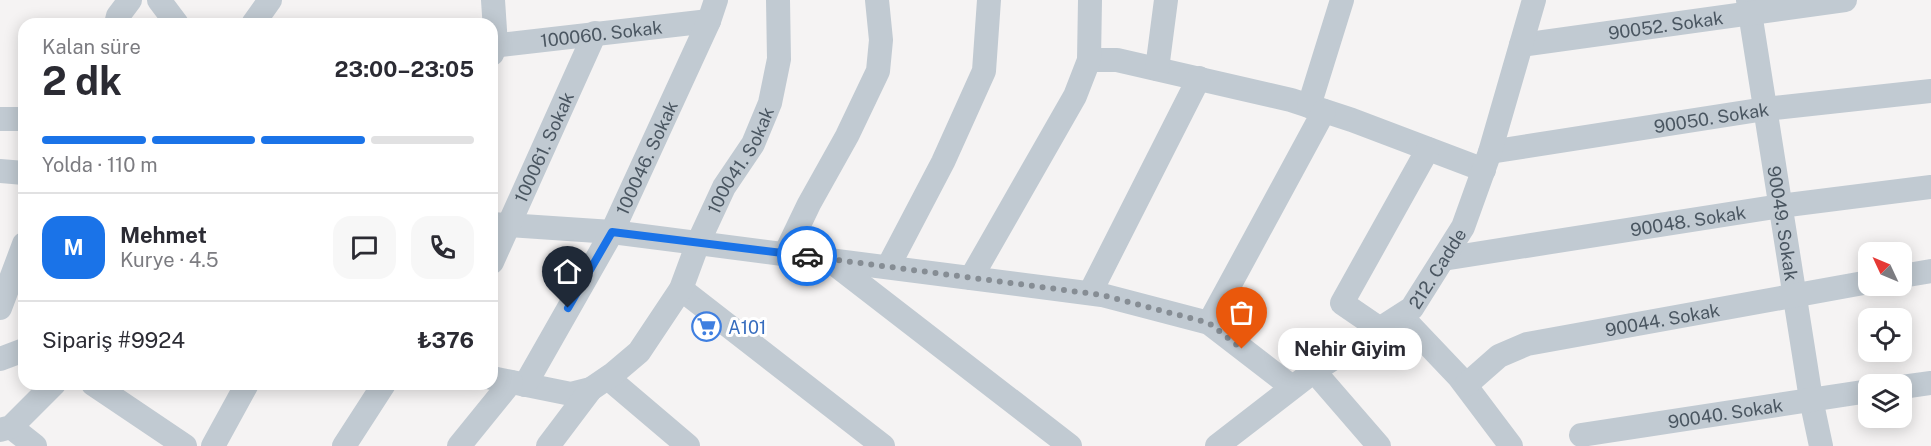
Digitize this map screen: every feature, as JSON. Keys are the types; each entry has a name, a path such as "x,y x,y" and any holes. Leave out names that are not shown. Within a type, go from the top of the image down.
{"street":[{"path":"118,18 130,0"},
{"path":"159,0 172,18"},
{"path":"257,18 270,0"},
{"path":"493,0 493,18"},
{"name":"100041. Sokak","path":"551,445 599,383 639,352 681,289 724,187 753,144 770,103 778,59 778,0"},
{"path":"785,254 809,204 847,136 878,71 881,40 877,0"},
{"path":"888,267 943,162 984,70 989,0"},
{"path":"971,278 1075,96 1089,60 1090,0"},
{"path":"1157,69 1166,0"},
{"path":"1209,323 1316,108 1342,0"},
{"name":"212. Cadde","path":"1217,446 1314,371 1412,308 1463,227 1487,161 1534,0"},
{"name":"90052. Sokak","path":"1521,45 1749,7 1845,0"},
{"name":"90049. Sokak","path":"1749,7 1811,399 1821,446"},
{"name":"100060. Sokak","path":"498,47 595,33 712,10"},
{"name":"100046. Sokak","path":"459,446 509,382 612,232 712,10"},
{"name":"100061. Sokak","path":"501,226 595,33"},
{"path":"1089,60 1117,60 1199,78 1316,108 1428,149 1487,161"},
{"path":"1090,293 1199,78"},
{"name":"90050. Sokak","path":"1487,161 1766,109 1931,91"},
{"path":"0,119 18,119"},
{"path":"1380,329 1342,303 1428,149"},
{"path":"0,171 18,172"},
{"name":"90048. Sokak","path":"1443,259 1780,206 1931,186"},
{"path":"501,226 612,232 1090,293 1209,323 1292,387"},
{"path":"828,259 1070,446"},
{"path":"0,308 18,260"},
{"path":"1912,274 1931,271"},
{"name":"90044. Sokak","path":"1466,386 1499,357 1527,344 1858,284"},
{"path":"681,289 882,446"},
{"path":"1401,316 1466,386 1503,442"},
{"path":"0,359 18,351"},
{"path":"1314,371 1370,442"},
{"path":"509,382 571,394 599,383 688,446"},
{"path":"1912,386 1931,383"},
{"path":"36,446 6,428 47,390"},
{"path":"102,390 185,446"},
{"path":"213,446 243,390"},
{"path":"344,446 380,390"},
{"name":"90040. Sokak","path":"1581,435 1858,393"}],"way so far":[{"path":"807,256 1102,295 1209,323 1242,349"}],"place":[{"name":"A101","path":"707,327"},
{"name":"Nehir Giyim","path":"1242,349"}],"route":[{"path":"568,308 612,232 807,256"}]}
